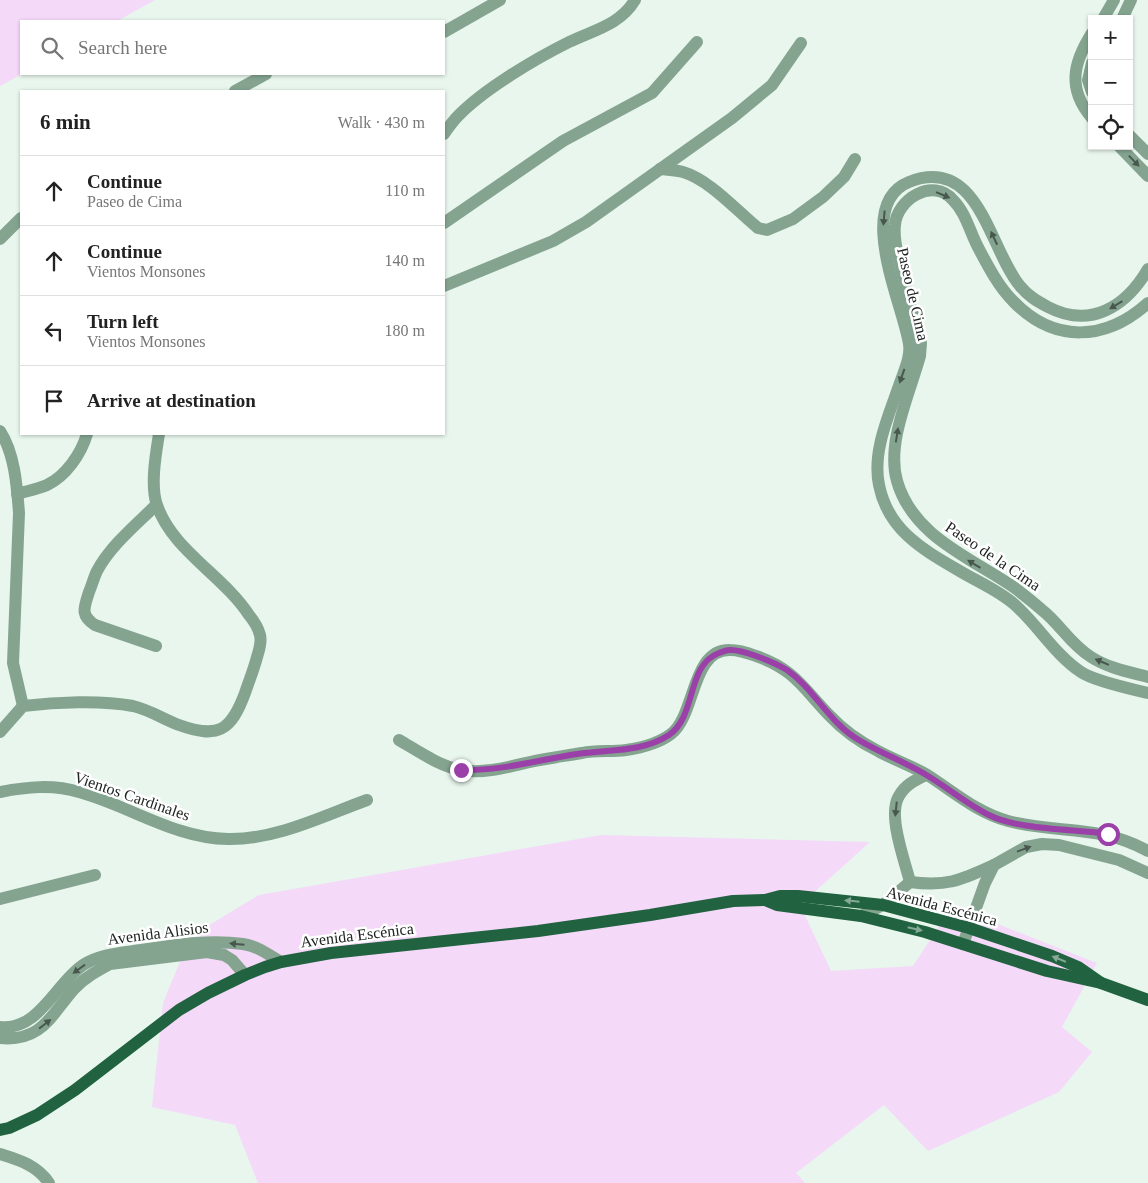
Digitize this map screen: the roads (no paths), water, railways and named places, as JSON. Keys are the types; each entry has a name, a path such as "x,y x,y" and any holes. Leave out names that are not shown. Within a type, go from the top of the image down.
{"main road":[{"name":"Avenida Escénica","path":"0,1130 9,1128 37,1115 75,1090 179,1010 208,993 245,975 281,962 350,951 538,931 650,916 733,901 798,896 883,905 969,928 1052,956 1078,967 1101,983"},
{"name":"Avenida Escénica","path":"765,900 777,905 861,916 925,932 1047,971 1101,983 1148,1000"}],"street":[{"path":"445,31 500,0"},
{"path":"445,133 458,116 482,96 544,56 570,42 605,28 618,20 635,0"},
{"path":"1105,15 1114,0"},
{"path":"1124,15 1131,0"},
{"path":"1088,39 1076,66 1074,80 1079,98 1088,112"},
{"path":"445,222 563,141 652,92 696,42"},
{"path":"445,286 553,241 586,222 732,118 772,85 801,43"},
{"path":"237,90 264,75"},
{"path":"1074,80 1088,85"},
{"path":"1133,140 1148,154"},
{"path":"1123,150 1148,176"},
{"path":"660,169 683,172 694,177 710,187 758,228 767,230 793,220 823,197 844,177 855,159"},
{"name":"Paseo de Cima","path":"1148,269 1144,286 1106,311 1087,316 1075,316 1055,311 1030,297 1014,279 979,209 965,191 953,181 939,178 921,179 908,182 899,188 890,198 883,219 884,246 907,332 910,351 880,446 877,468 879,486 886,506 906,536 922,549 1012,602 1065,658 1082,673 1148,692"},
{"name":"Paseo de la Cima","path":"1148,303 1119,324 1099,331 1078,333 1058,330 1039,322 1021,309 998,282 978,248 964,216 953,200 945,194 932,190 917,193 903,203 897,212 894,226 896,249 921,343 920,356 898,428 894,466 897,482 905,500 914,514 931,533 960,555 1015,588 1044,612 1071,642 1092,658 1123,671 1148,677"},
{"path":"0,239 20,219"},
{"path":"1021,309 1030,297"},
{"path":"0,431 9,449 17,494 18,527 13,663 23,706"},
{"path":"17,494 48,484 60,476 76,457 87,435"},
{"path":"0,732 23,706 55,702 131,706 144,709 194,730 210,731 220,729 234,719 256,663 260,636 256,624 229,589 200,564 175,537 156,505 154,474 159,435"},
{"path":"156,505 114,547 97,570 84,607 84,614 87,620 95,626 156,646"},
{"path":"399,740 439,763 461,770 486,770 590,752 625,750 643,746 670,734 679,725 688,707 696,679 706,662 714,655 728,650 748,653 772,662 788,671 802,683 829,715 853,736 926,775 991,816 1010,822 1108,834 1148,851"},
{"path":"910,882 897,834 895,820 897,798 911,783 926,775"},
{"name":"Vientos Cardinales","path":"0,792 38,786 78,791 166,826 198,836 229,839 274,834 367,800"},
{"path":"1119,860 1128,841"},
{"path":"861,916 883,905 910,882 948,884 994,865 1026,847 1042,844 1059,845 1119,860 1148,873"},
{"path":"963,944 985,883 994,865"},
{"path":"0,899 95,875"},
{"name":"Avenida Alisios","path":"0,1027 20,1024 33,1016 52,998 70,975 101,956 208,942 245,944 259,949 281,962"},
{"name":"Avenida Alisios","path":"0,1038 20,1038 32,1033 52,1018 74,988 91,974 110,964 207,952 224,955 232,960 245,975"},
{"path":"0,1154 24,1162 39,1170 50,1183"}]}
